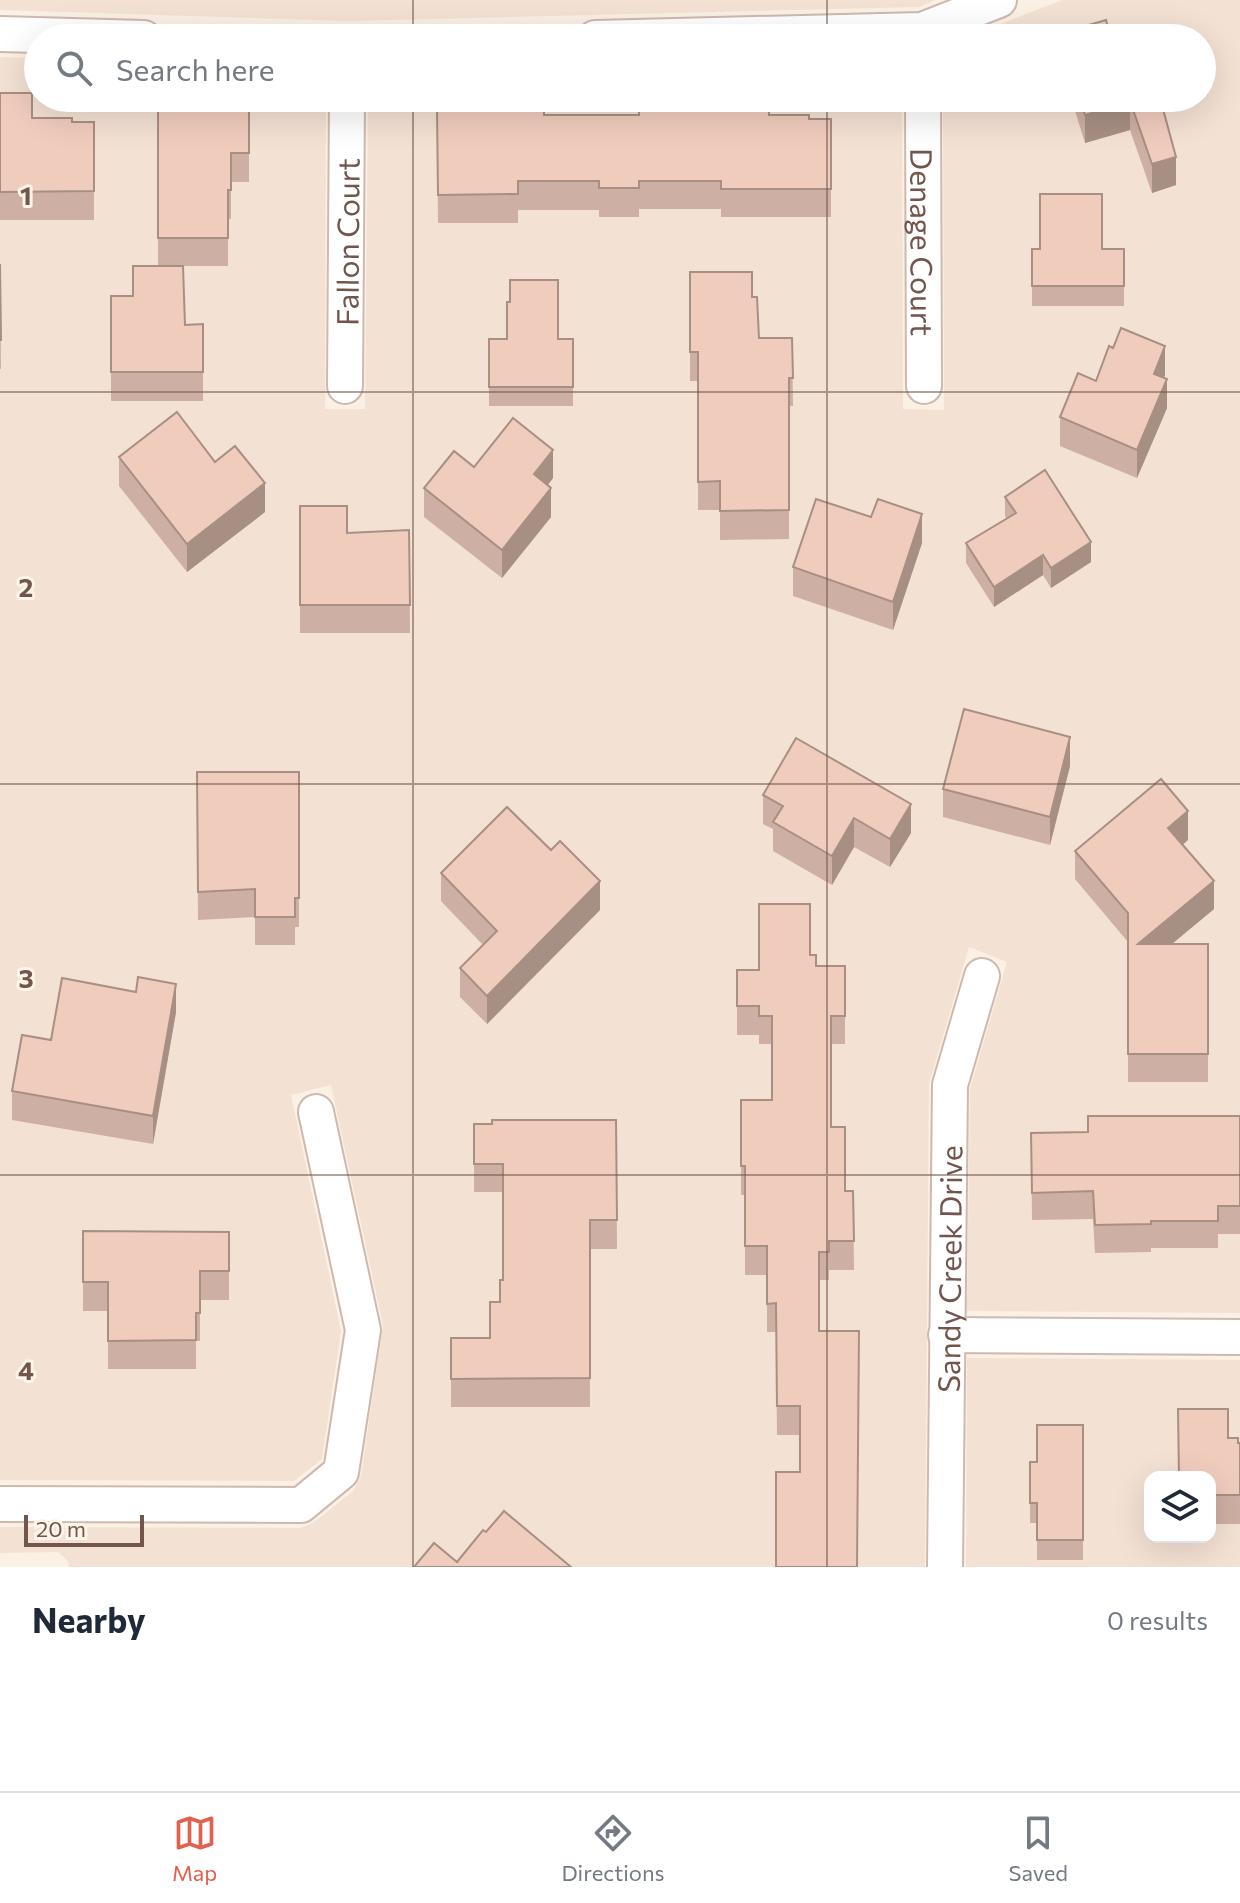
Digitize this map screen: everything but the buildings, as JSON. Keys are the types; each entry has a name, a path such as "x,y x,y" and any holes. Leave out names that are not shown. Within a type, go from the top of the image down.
{"street":[{"path":"945,24 999,0"},
{"path":"0,34 24,35"},
{"name":"Fallon Court","path":"345,386 347,112"},
{"name":"Denage Court","path":"923,112 924,386"},
{"name":"Sandy Creek Drive","path":"945,1567 950,1085 982,976"},
{"path":"0,1504 301,1505 341,1472 363,1330 316,1112"},
{"path":"946,1335 1240,1337"}],"shaded area":[{"path":"0,0 936,0 919,7 347,21 0,10"},
{"path":"1062,0 1240,0 1240,1313 967,1311 970,1089 1007,962 969,947 929,1084 925,1567 69,1567 68,1561 58,1552 0,1553 0,1527 301,1528 313,1523 353,1491 361,1476 383,1325 331,1085 291,1095 341,1331 322,1459 294,1481 0,1480 0,57 24,58 24,112 326,112 325,409 365,409 368,112 902,112 903,409 944,410 943,112 1216,112 1216,24 1001,24"},
{"path":"967,1358 1240,1360 1240,1567 966,1567"}]}
